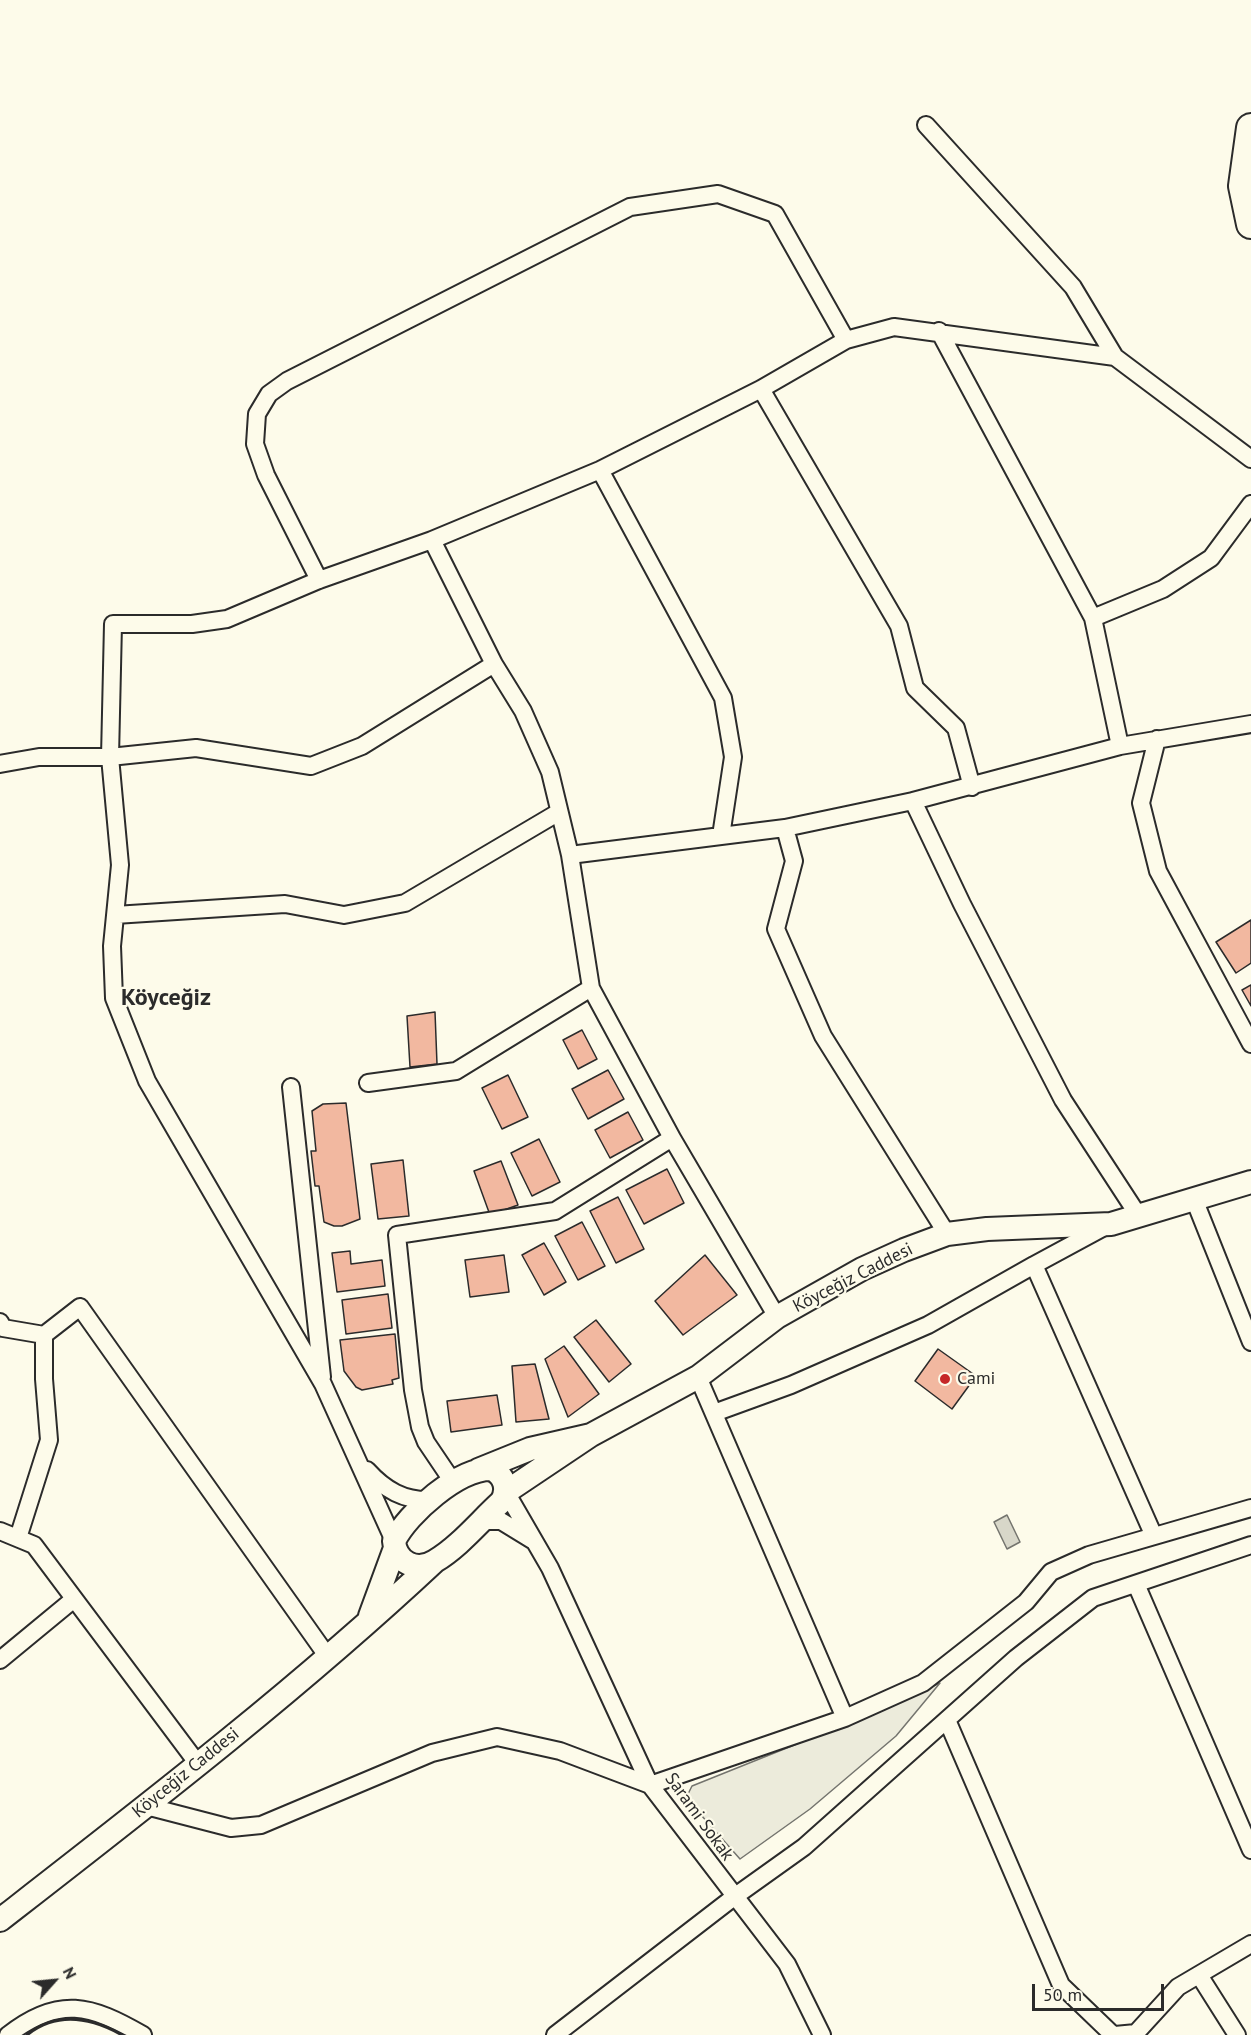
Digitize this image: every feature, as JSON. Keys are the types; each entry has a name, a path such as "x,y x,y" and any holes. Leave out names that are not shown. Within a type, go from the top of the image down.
{"highway":[{"path":"1251,128 1243,186 1251,224"}],"street":[{"path":"926,125 1073,287 1115,357 1251,459"},
{"path":"320,580 266,475 255,444 257,414 269,394 286,381 630,207 718,194 775,214 846,340"},
{"path":"434,1562 410,1564 398,1556 360,1463 322,1384 147,1081 114,998 112,946 120,865 110,757 113,624 192,624 227,619 320,580 432,540 600,470 761,389 846,340 894,327 939,331 1115,357"},
{"path":"939,331 1093,618 1120,746"},
{"path":"761,389 899,626 915,688 956,728 972,787"},
{"path":"600,470 723,698 733,757 721,836"},
{"path":"1093,618 1163,589 1211,558 1251,504"},
{"path":"432,540 494,664 523,711 546,762 570,855 591,988 672,1138 777,1317"},
{"path":"0,764 39,757 110,757 196,748 311,766 362,746 494,664"},
{"path":"570,855 785,828 972,787 1120,746 1251,724"},
{"path":"1157,739 1141,802 1158,871 1251,1044"},
{"path":"913,801 962,904 1063,1100 1138,1215"},
{"path":"115,915 285,904 344,915 405,903 559,812"},
{"path":"785,828 794,861 776,929 823,1036 947,1234"},
{"path":"368,1083 456,1071 591,988"},
{"path":"291,1087 322,1384"},
{"path":"453,1482 426,1442 419,1421 397,1235 555,1211 672,1138"},
{"name":"Köyceğiz Caddesi","path":"0,1920 146,1806 328,1657 481,1521 501,1502 506,1492 591,1435 698,1377 777,1317 862,1269 947,1234 1026,1226 1111,1224 1251,1182"},
{"path":"1194,1199 1251,1342"},
{"path":"714,1413 791,1385 928,1324 1111,1224"},
{"path":"1034,1265 1153,1534"},
{"path":"0,1322 3,1328 44,1335 80,1307 328,1657"},
{"path":"18,1538 49,1440 44,1379 44,1335"},
{"path":"698,1377 845,1718"},
{"name":"Köyceğiz Caddesi","path":"368,1620 395,1545 408,1520 431,1500 453,1482 478,1470 531,1449 591,1435"},
{"path":"360,1463 375,1479 396,1494 417,1500 431,1500"},
{"path":"478,1470 495,1471 503,1479 506,1492"},
{"name":"Sarami Sokak","path":"506,1492 537,1544 650,1785 787,1964 822,2035"},
{"path":"146,1806 231,1828 261,1826 432,1753 498,1737 560,1751 650,1785 845,1718 923,1683 1026,1602 1051,1572 1089,1555 1153,1534 1251,1508"},
{"path":"481,1521 492,1519 510,1525 537,1544"},
{"path":"0,1531 34,1545 198,1764"},
{"path":"555,2035 734,1897 804,1847 1016,1659 1093,1598 1251,1545"},
{"path":"1136,1584 1251,1850"},
{"path":"0,1660 74,1599"},
{"path":"947,1720 1061,1984 1114,2035 1136,2033 1178,1987 1251,1944"},
{"path":"1200,1975 1237,2035"},
{"path":"8,2035 42,2014 75,2007 111,2017 143,2035"}],"shaded area":[{"path":"1007,1515 1020,1542 1007,1549 994,1522"},
{"path":"940,1683 896,1736 810,1809 740,1859 686,1798 692,1786 859,1719"}],"building":[{"path":"1251,920 1251,963 1236,973 1216,942"},
{"path":"1251,985 1251,1006 1242,990"},
{"path":"435,1012 437,1064 410,1067 407,1016"},
{"path":"582,1030 597,1059 578,1069 563,1040"},
{"path":"608,1070 624,1099 588,1119 572,1089"},
{"path":"508,1075 528,1117 502,1129 482,1088"},
{"path":"346,1103 360,1219 342,1226 334,1226 324,1222 319,1186 315,1186 311,1151 316,1151 312,1111 323,1104"},
{"path":"628,1112 643,1140 610,1158 595,1130"},
{"path":"539,1139 560,1182 532,1196 511,1153"},
{"path":"403,1160 409,1216 378,1219 371,1164"},
{"path":"501,1161 518,1205 490,1215 474,1171"},
{"path":"667,1169 684,1203 644,1224 626,1190"},
{"path":"618,1197 644,1249 616,1263 590,1211"},
{"path":"582,1222 605,1266 578,1280 555,1236"},
{"path":"544,1243 566,1282 544,1295 522,1255"},
{"path":"350,1251 351,1264 382,1260 385,1286 337,1292 332,1253"},
{"path":"504,1255 509,1292 470,1297 465,1260"},
{"path":"705,1255 737,1295 683,1335 655,1301"},
{"path":"388,1294 392,1328 346,1334 342,1300"},
{"path":"596,1320 631,1364 609,1382 574,1337"},
{"path":"395,1334 399,1378 392,1380 393,1384 362,1390 356,1387 344,1371 340,1340"},
{"path":"564,1346 599,1394 568,1417 545,1359"},
{"name":"Cami","path":"938,1349 976,1376 952,1409 915,1381"},
{"path":"535,1364 549,1419 516,1422 512,1366"},
{"path":"497,1395 502,1425 451,1432 447,1401"}],"wall":[{"path":"27,2035 50,2022 74,2019 98,2024 122,2035"}],"place":[{"name":"Cami","path":"945,1379"}],"district":[{"name":"Köyceğiz","path":"166,998"}]}
